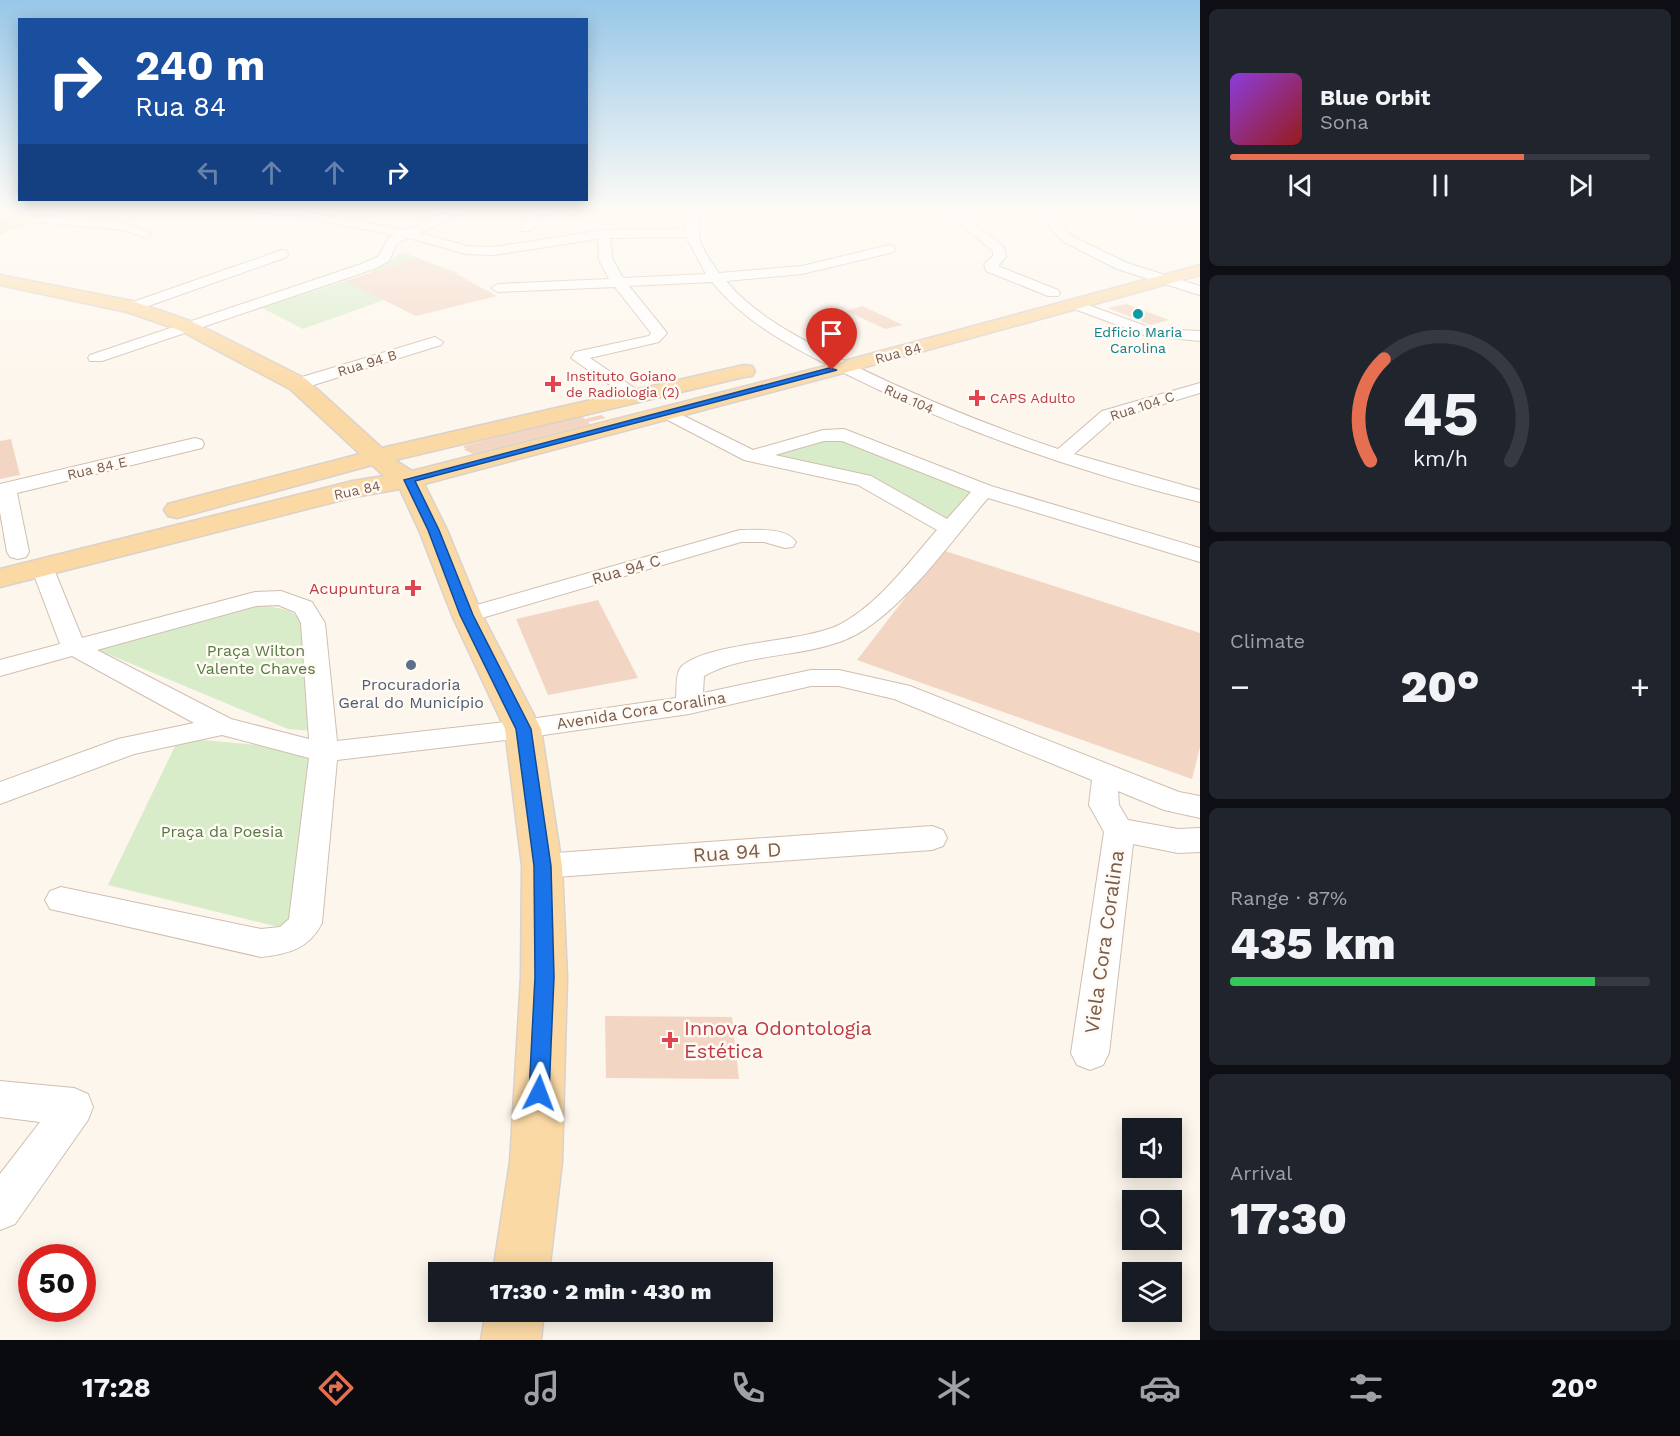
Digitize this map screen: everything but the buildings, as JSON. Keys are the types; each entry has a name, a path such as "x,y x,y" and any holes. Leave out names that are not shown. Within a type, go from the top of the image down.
{"main road":[{"path":"960,316 1135,272"},
{"name":"Rua 84","path":"0,578 20,559 394,468 668,413 844,357 1074,304 1167,281 1195,272"},
{"path":"0,280 132,307 186,326 298,384 394,468 433,530 467,615 523,729 542,866 544,977 536,1162 522,1262"},
{"name":"Rua 84","path":"782,362 816,354 844,357"},
{"name":"Rua 84","path":"20,559 353,489 394,468 636,395 759,367"},
{"path":"511,1340 513,1322"}],"street":[{"path":"132,307 232,272"},
{"path":"96,358 352,272"},
{"path":"612,272 659,333 654,339 581,355 579,358 636,395"},
{"path":"711,272 714,278 763,321 816,354"},
{"path":"498,288 714,278 785,272"},
{"path":"1000,272 1053,292"},
{"path":"1139,272 1200,291"},
{"path":"1074,304 1152,333 1200,338"},
{"name":"Rua 94 B","path":"298,384 435,342"},
{"name":"Rua 104","path":"844,357 898,395 977,428 1154,485 1200,496"},
{"name":"Rua 104 C","path":"1062,455 1108,415 1200,388"},
{"path":"668,413 751,456 864,480 950,529"},
{"path":"751,456 823,436 844,435 984,490 1200,555"},
{"name":"Rua 84 E","path":"3,490 195,444"},
{"path":"3,490 20,559 73,646 222,726"},
{"path":"688,705 691,672 705,662 796,645 832,636 861,624 892,597 984,490"},
{"name":"Rua 94 C","path":"467,615 740,536 765,536 785,542"},
{"path":"0,668 73,646 255,599 282,598 304,606 314,623 324,752 305,923 297,935 282,941 261,943 61,900"},
{"path":"796,645 812,678"},
{"name":"Avenida Cora Coralina","path":"0,794 128,746 222,726 324,752 523,729 688,705 812,678 848,679 901,692 1174,802 1200,807"},
{"name":"Viela Cora Coralina","path":"1108,776 1102,791 1102,807 1119,830 1178,841 1200,840"},
{"name":"Viela Cora Coralina","path":"1090,1053 1119,830"},
{"name":"Rua 94 D","path":"542,866 932,838"},
{"path":"0,1099 74,1107 0,1209"}],"green space":[{"path":"370,273 459,273 303,329 262,308"},
{"path":"829,440 843,440 971,491 948,522 867,476 769,457"},
{"name":"Praça Wilton Valente Chaves","path":"268,606 292,612 307,631 313,731 288,729 91,647 244,607"},
{"name":"Praça da Poesia","path":"179,738 314,750 287,929 108,885"}],"place":[{"name":"Edficio Maria Carolina","path":"1138,314"},
{"name":"Instituto Goiano de Radiologia (2)","path":"553,384"},
{"name":"CAPS Adulto","path":"977,398"},
{"name":"Acupuntura","path":"413,588"},
{"name":"Procuradoria Geral do Município","path":"411,665"},
{"name":"Innova Odontologia Estética","path":"670,1040"}],"route":[{"path":"539,1093 544,977 542,866 523,729 467,615 433,530 409,480 832,370"}]}
